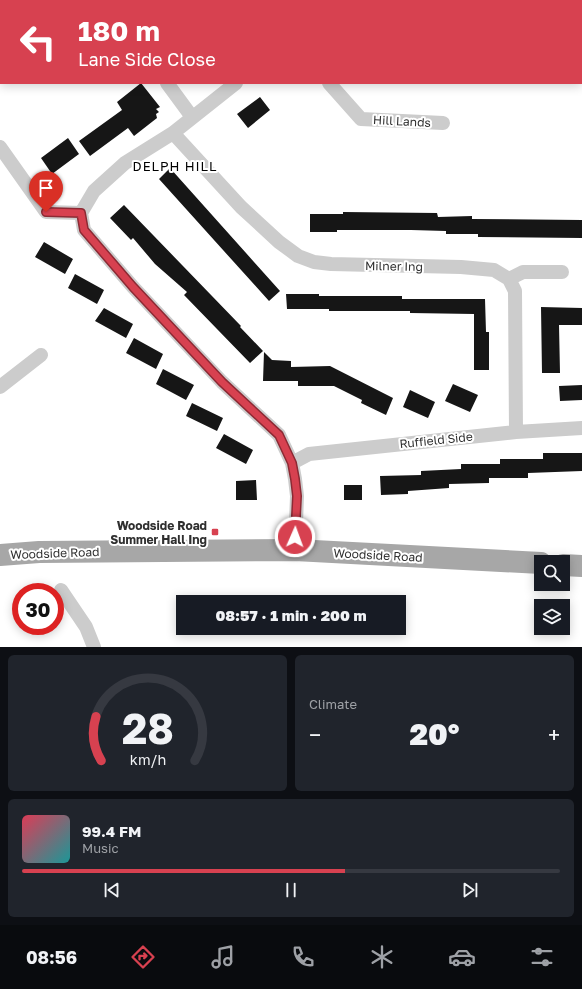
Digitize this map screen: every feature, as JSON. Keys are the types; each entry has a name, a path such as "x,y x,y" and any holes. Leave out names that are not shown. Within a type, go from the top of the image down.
{"main road":[{"name":"Woodside Road","path":"0,555 39,552 295,550 534,563"},
{"path":"570,565 582,566"}],"street":[{"path":"168,84 192,117"},
{"path":"235,84 173,133 125,163 94,191 81,213 84,230 133,287 222,382 279,435 292,463 297,496 295,550"},
{"name":"Hill Lands","path":"330,84 361,119 443,123"},
{"name":"Milner Ing","path":"173,133 241,207 279,242 298,256 314,262 331,264 461,267 494,270 509,278"},
{"path":"0,147 46,212 81,213"},
{"path":"516,432 515,291 509,278 523,272 562,272"},
{"path":"0,388 41,355"},
{"name":"Ruffield Side","path":"292,463 310,454 516,432 582,428"},
{"path":"64,594 86,627 94,647"}],"building":[{"path":"140,84 142,84 160,107 156,109 159,112 156,114 157,118 134,136 128,128 90,156 79,141 122,110 117,102"},
{"path":"260,97 270,110 248,128 237,114"},
{"path":"68,138 79,154 52,174 41,158"},
{"path":"170,168 280,291 269,301 159,179"},
{"path":"124,205 241,326 240,327 263,351 250,363 184,295 187,292 155,264 133,238 131,240 110,218"},
{"path":"343,212 437,213 438,217 472,216 472,219 582,220 582,238 478,237 478,234 446,234 446,231 411,230 337,230 337,232 310,232 310,214 343,214"},
{"path":"44,242 73,259 65,274 35,257"},
{"path":"75,274 104,290 97,304 68,288"},
{"path":"286,294 319,294 319,296 402,296 402,299 485,299 486,332 489,332 489,370 474,370 474,314 410,313 410,311 329,311 329,309 287,309"},
{"path":"541,307 582,308 582,325 559,325 560,373 542,373"},
{"path":"104,308 133,324 126,338 95,321"},
{"path":"134,338 163,354 156,369 126,353"},
{"path":"264,352 272,360 291,361 291,367 330,366 393,398 386,415 361,403 362,400 334,386 298,386 298,381 263,381"},
{"path":"163,369 194,385 186,400 156,384"},
{"path":"453,384 478,395 470,412 445,401"},
{"path":"582,385 582,400 560,401 559,386"},
{"path":"410,390 435,402 428,418 403,407"},
{"path":"192,403 223,418 217,431 186,416"},
{"path":"224,434 253,450 246,464 216,448"},
{"path":"543,453 582,453 582,471 528,473 528,478 489,478 489,483 449,484 449,488 408,491 408,494 381,495 380,476 421,475 421,471 461,469 461,464 500,464 500,459 543,459"},
{"path":"256,480 257,500 236,500 236,481"},
{"path":"344,485 362,485 362,500 344,500"}],"place":[{"name":"Woodside Road Summer Hall Ing","path":"215,532"}],"district":[{"name":"DELPH HILL","path":"175,166"}],"route":[{"path":"46,212 81,213 84,230 108,256 133,287 222,382 279,435 292,463 295,479 297,496 295,537"}]}
